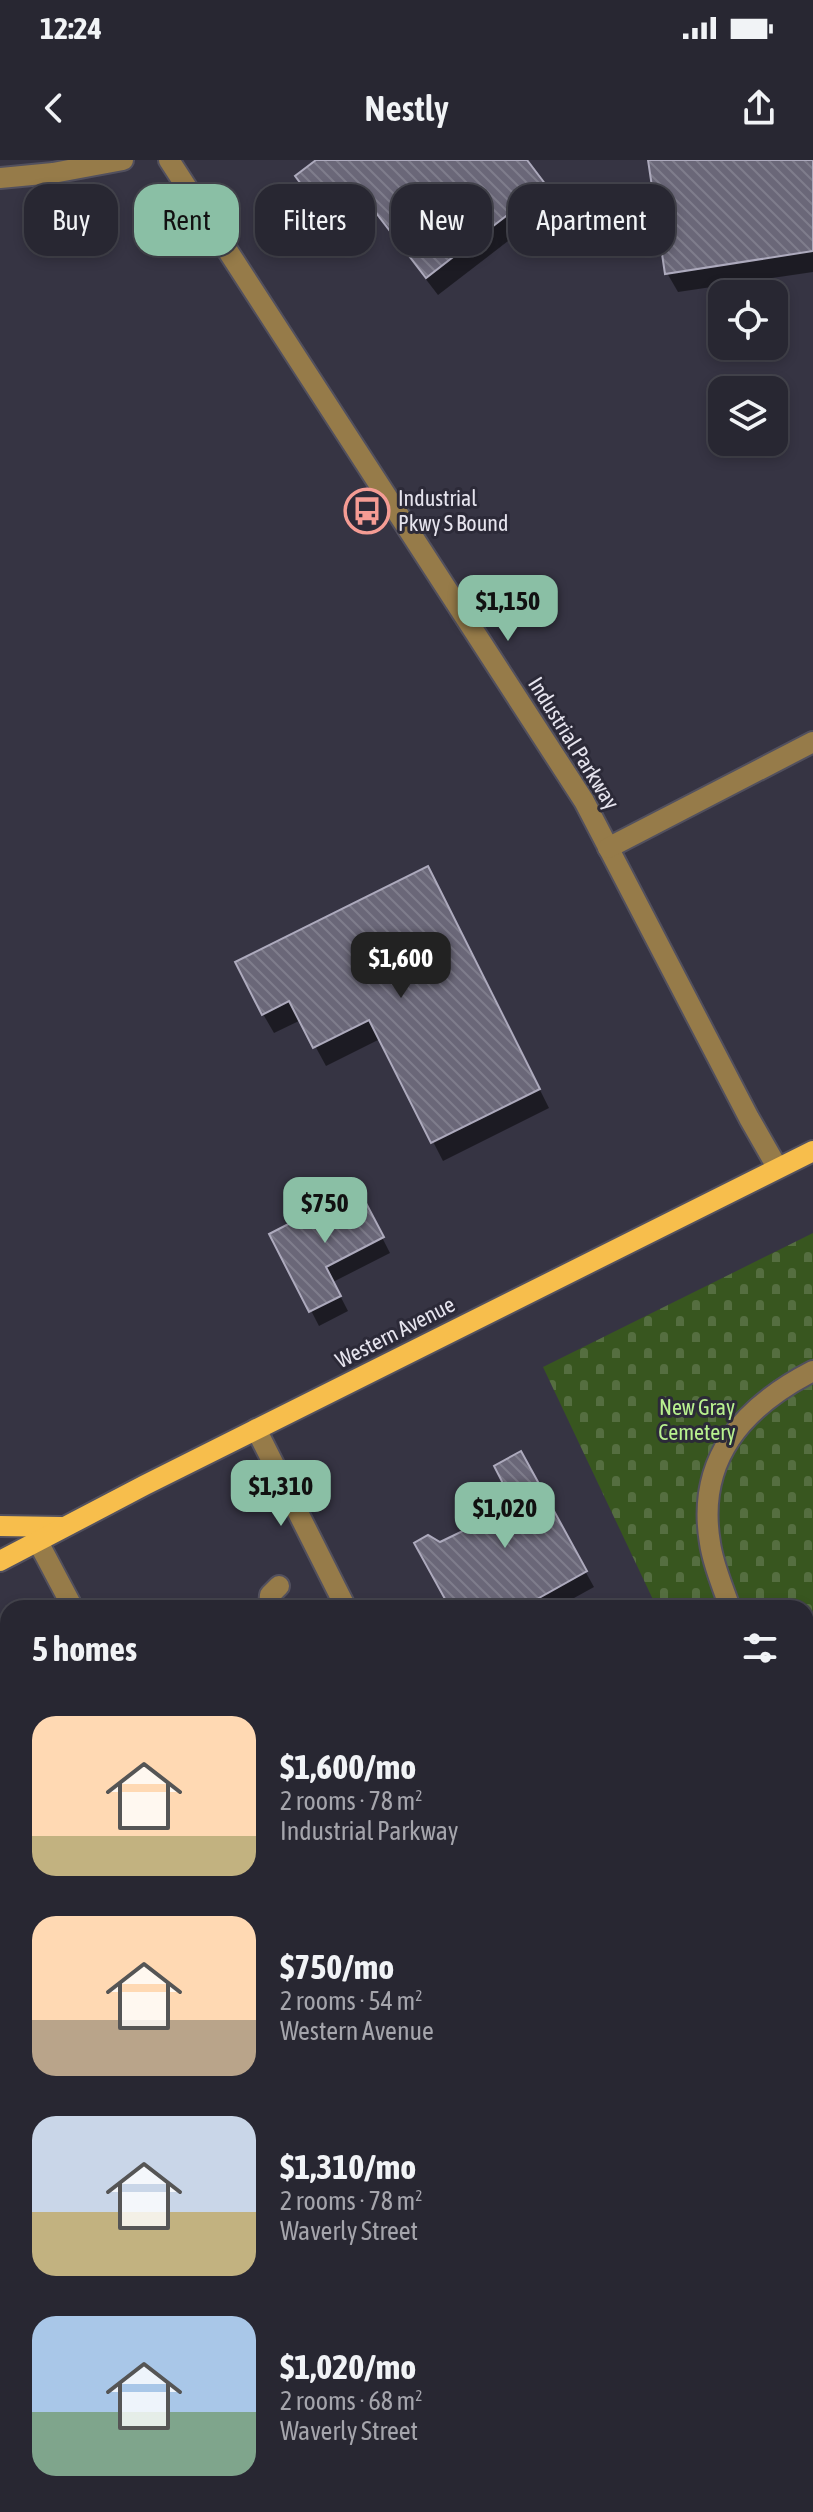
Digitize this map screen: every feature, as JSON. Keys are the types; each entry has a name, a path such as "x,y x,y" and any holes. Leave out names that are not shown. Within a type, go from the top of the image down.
{"main road":[{"name":"Western Avenue","path":"0,1561 61,1527 813,1151"},
{"path":"0,1526 61,1527"}],"street":[{"path":"0,178 53,173 123,160"},
{"name":"Industrial Parkway","path":"169,160 584,801 777,1167"},
{"path":"608,848 813,742"},
{"path":"727,1600 710,1545 707,1514 709,1487 717,1463 727,1441 754,1411 813,1371"},
{"path":"256,1429 342,1600"},
{"path":"37,1540 69,1600"},
{"path":"270,1600 270,1595 279,1586"}],"green space":[{"name":"New Gray Cemetery","path":"813,1233 813,1600 653,1600 543,1367"}],"building":[{"path":"316,160 527,160 545,184 508,184 508,214 492,227 492,184 391,184 391,232 375,212 375,184 301,184 295,176"},
{"path":"648,160 813,160 813,251 665,274 662,256 675,256 675,184 652,184"},
{"path":"409,256 454,256 426,278"},
{"path":"428,866 540,1089 431,1143 369,1020 313,1048 289,1001 262,1015 235,962"},
{"path":"358,1188 384,1237 326,1267 341,1296 309,1312 269,1234"},
{"path":"521,1451 587,1571 535,1600 446,1600 414,1543 428,1535 440,1542 502,1512 513,1503 494,1466"}],"place":[{"name":"Industrial Pkwy S Bound","path":"367,511"}]}
